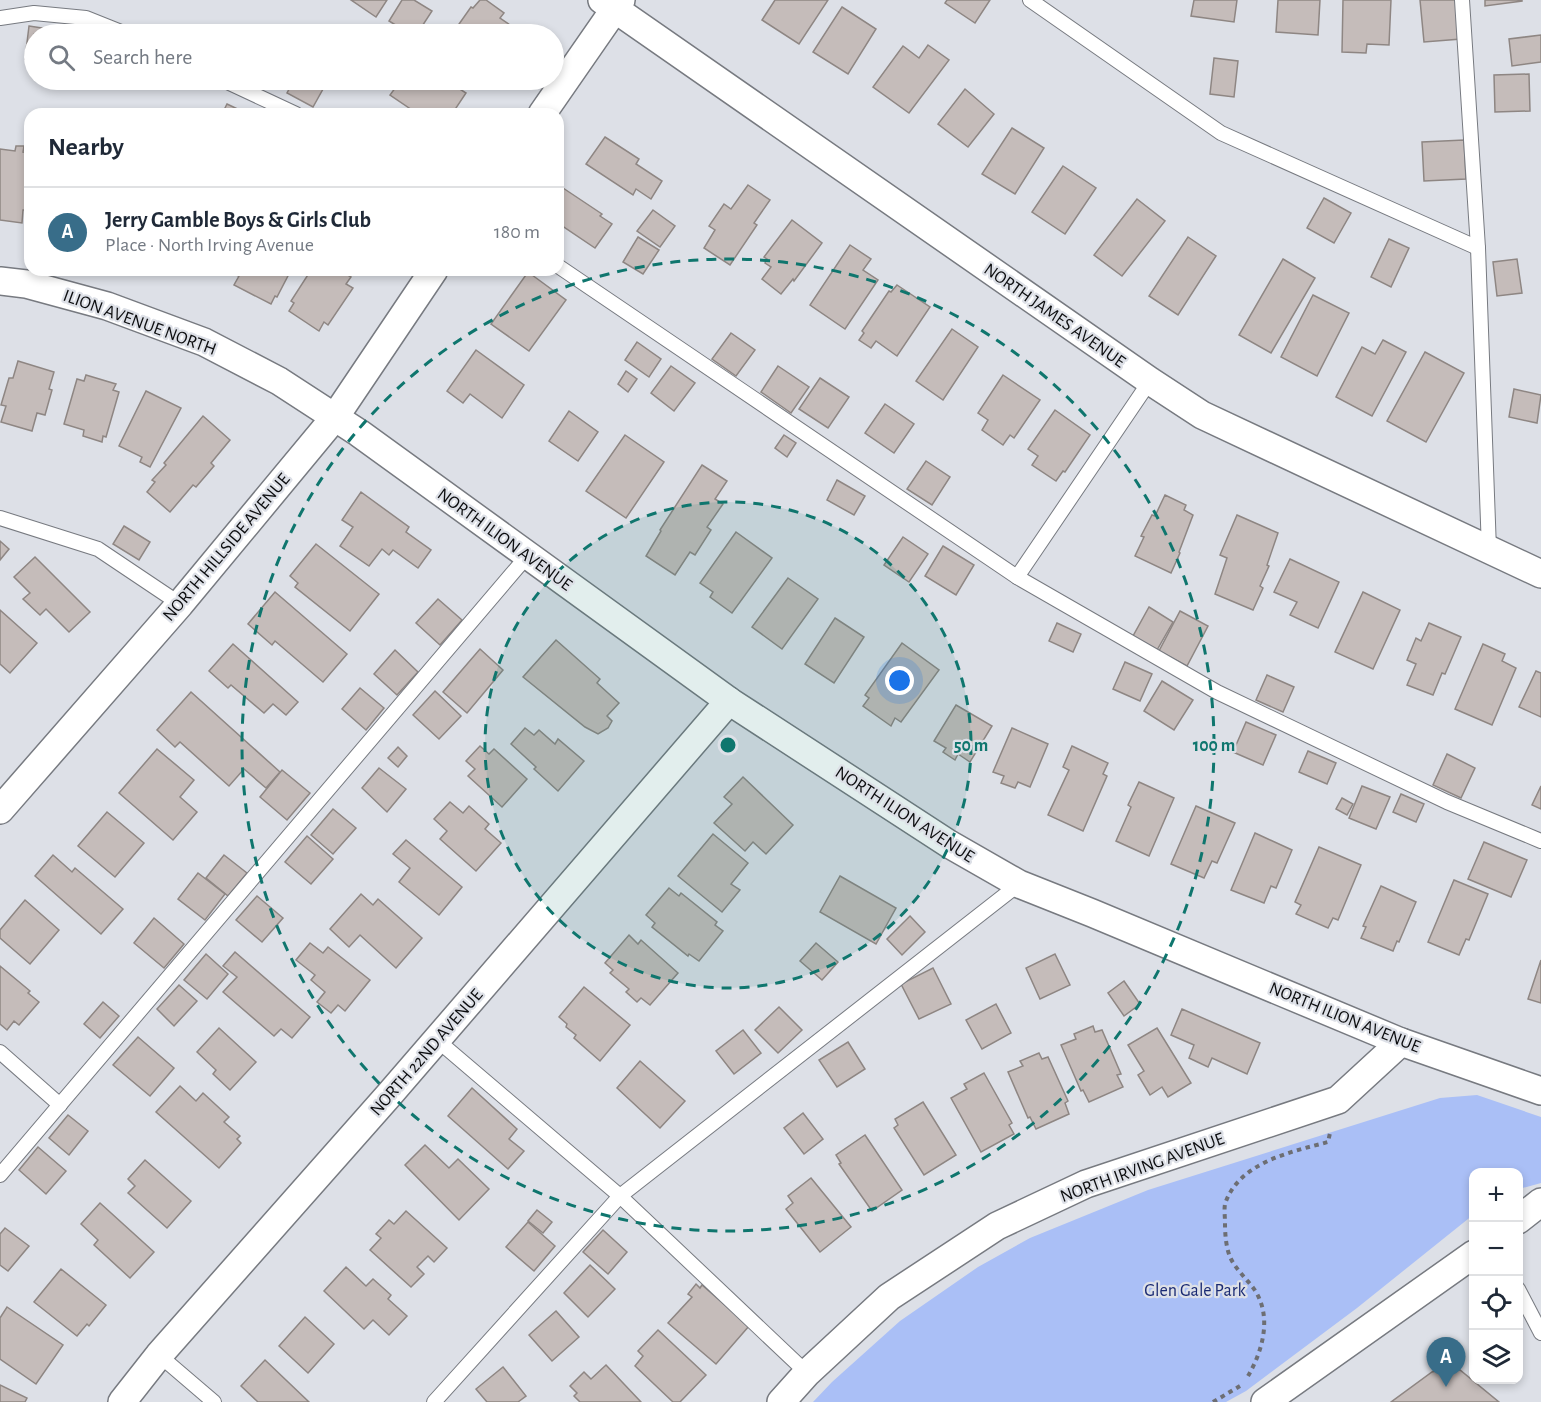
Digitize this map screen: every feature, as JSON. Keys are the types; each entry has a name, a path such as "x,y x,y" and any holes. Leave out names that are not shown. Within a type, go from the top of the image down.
{"street":[{"path":"564,80 613,3"},
{"name":"NORTH JAMES AVENUE","path":"613,3 1150,381 1202,415 1541,574"},
{"path":"546,108 557,90"},
{"name":"NORTH HILLSIDE AVENUE","path":"0,810 180,604 335,417 430,276"},
{"name":"ILION AVENUE NORTH","path":"0,281 26,284 107,306 204,342 279,381 335,417"},
{"name":"NORTH ILION AVENUE","path":"335,417 729,701 949,844 1019,884 1401,1042 1541,1091"},
{"name":"NORTH 22ND AVENUE","path":"122,1402 159,1355 437,1040 729,701"},
{"name":"NORTH IRVING AVENUE","path":"781,1402 807,1373 889,1298 997,1226 1086,1184 1338,1100 1401,1042"},
{"path":"1523,1216 1541,1202"},
{"path":"1265,1402 1469,1257"}],"lane":[{"path":"1030,0 1221,133 1478,248"},
{"path":"1462,0 1478,248 1489,550"},
{"path":"0,18 34,14 86,18 101,24"},
{"path":"244,90 283,108"},
{"path":"564,270 1017,577 1217,692 1437,797 1541,842"},
{"path":"1017,577 1150,381"},
{"path":"0,519 98,549 180,604"},
{"path":"0,1175 528,555"},
{"path":"434,1402 620,1196 1019,884"},
{"path":"437,1040 620,1196 807,1373"},
{"path":"0,1052 60,1105"},
{"path":"1523,1299 1541,1333"},
{"path":"159,1355 214,1402"}],"path":[{"path":"1213,1402 1244,1383 1258,1359 1264,1334 1263,1315 1257,1294 1231,1258 1225,1234 1225,1206 1235,1187 1251,1171 1279,1155 1328,1142 1331,1130"}],"green space":[{"name":"Glen Gale Park","path":"1477,1095 1541,1117 1541,1183 1523,1188 1523,1168 1469,1168 1469,1218 1357,1308 1246,1391 1226,1402 813,1402 900,1321 978,1267 1030,1238 1148,1190 1440,1098"}],"building":[{"path":"351,0 387,0 376,17"},
{"path":"402,0 414,0 432,11 424,24 394,24 389,21"},
{"path":"480,0 486,0 504,13 500,18 509,24 459,24 471,7 473,8"},
{"path":"775,0 828,0 799,44 762,20"},
{"path":"947,0 990,0 975,23 945,3"},
{"path":"1194,0 1237,0 1234,22 1191,16"},
{"path":"1278,0 1320,0 1318,35 1276,32"},
{"path":"1343,0 1391,0 1389,45 1367,44 1366,53 1342,52"},
{"path":"1420,0 1458,0 1461,39 1424,42"},
{"path":"1485,0 1522,0 1522,1 1485,6"},
{"path":"842,7 876,29 848,74 813,52"},
{"path":"1541,35 1541,62 1512,66 1509,39"},
{"path":"928,45 949,60 909,113 873,87 903,46 919,58"},
{"path":"1214,58 1238,61 1234,97 1210,94"},
{"path":"1529,74 1530,111 1495,112 1494,75"},
{"path":"965,89 994,114 968,147 938,124"},
{"path":"289,90 322,90 313,107 287,93"},
{"path":"394,90 461,90 466,93 456,108 409,108 390,95"},
{"path":"1012,128 1044,148 1015,194 982,174"},
{"path":"605,137 639,159 636,164 662,181 651,199 636,189 633,195 586,164"},
{"path":"1464,140 1466,179 1424,181 1422,142"},
{"path":"16,146 24,146 22,223 0,220 0,149 15,151"},
{"path":"1063,166 1096,188 1065,234 1032,212"},
{"path":"748,185 770,200 754,223 757,225 730,265 704,248 715,230 709,226 724,204 731,209"},
{"path":"564,189 602,214 600,216 612,224 595,248 564,227"},
{"path":"1324,198 1351,213 1334,243 1307,228"},
{"path":"1137,199 1165,221 1122,276 1094,255"},
{"path":"653,210 675,226 660,247 637,231"},
{"path":"792,220 822,243 794,281 793,279 781,294 762,279 771,267 765,263 767,259 764,257"},
{"path":"638,237 659,250 643,274 623,262"},
{"path":"1188,237 1216,256 1178,315 1149,296"},
{"path":"1389,239 1409,248 1391,287 1371,277"},
{"path":"850,245 871,259 863,270 878,280 845,329 810,305"},
{"path":"1283,259 1315,278 1271,353 1239,335"},
{"path":"1517,259 1522,293 1497,296 1493,262"},
{"path":"239,276 288,276 271,304 234,285"},
{"path":"307,276 351,277 346,284 353,288 328,325 324,322 319,331 289,311 294,303 291,301"},
{"path":"525,276 533,276 566,300 529,351 491,324"},
{"path":"897,285 930,307 897,356 876,341 871,348 859,340 864,333 862,331 889,291 891,292"},
{"path":"1313,295 1349,313 1317,376 1281,357"},
{"path":"952,329 978,347 943,400 916,381"},
{"path":"731,333 755,350 736,376 712,359"},
{"path":"1383,340 1406,352 1372,416 1336,397 1362,347 1375,354"},
{"path":"637,342 661,359 649,377 625,360"},
{"path":"476,350 524,385 502,418 470,394 463,403 447,391"},
{"path":"1425,352 1464,373 1426,442 1387,421"},
{"path":"18,361 54,372 45,415 37,413 32,431 1,422 6,406 1,405 9,378 13,378"},
{"path":"671,366 695,383 674,411 651,393"},
{"path":"778,366 809,387 791,413 761,392"},
{"path":"626,371 637,379 628,392 618,384"},
{"path":"86,375 116,384 113,390 119,392 106,437 103,436 102,442 83,436 84,430 64,424 77,379 84,381"},
{"path":"1003,375 1040,400 1014,438 1010,435 1003,445 982,430 988,420 978,413"},
{"path":"820,378 849,397 828,428 799,409"},
{"path":"1514,389 1541,395 1537,423 1509,417"},
{"path":"146,391 181,408 150,467 140,462 142,457 119,446"},
{"path":"885,404 914,424 894,453 865,433"},
{"path":"1055,410 1090,435 1065,472 1063,471 1056,481 1032,465 1038,456 1028,449"},
{"path":"569,411 598,432 578,461 549,441"},
{"path":"203,416 230,440 211,463 214,466 196,487 193,485 170,512 147,492 155,482 152,480 166,465 164,463"},
{"path":"625,435 664,462 626,518 586,491"},
{"path":"784,435 796,443 787,457 775,448"},
{"path":"926,461 950,477 932,505 907,489"},
{"path":"702,465 727,481 715,499 723,504 707,527 711,530 695,555 690,552 675,575 646,556"},
{"path":"837,480 865,496 854,515 827,500"},
{"path":"361,492 409,527 406,532 431,550 418,568 393,550 389,555 382,549 369,566 340,546 353,527 342,520"},
{"path":"1165,495 1186,505 1184,510 1193,515 1171,573 1135,556 1144,537 1141,536 1152,515 1155,516"},
{"path":"1237,515 1278,533 1267,565 1269,566 1260,586 1263,588 1253,610 1215,594 1227,558 1220,555"},
{"path":"124,526 150,542 139,560 113,544"},
{"path":"736,532 772,558 732,613 710,597 713,592 700,583"},
{"path":"903,537 928,554 909,582 884,565"},
{"path":"0,541 9,549 0,560"},
{"path":"316,544 379,594 350,631 295,587 298,583 290,576"},
{"path":"943,546 974,565 956,595 925,576"},
{"path":"35,557 90,612 69,632 46,609 40,615 23,599 30,593 14,577"},
{"path":"1290,559 1339,582 1318,628 1290,615 1297,602 1274,592"},
{"path":"788,578 818,599 782,649 752,627"},
{"path":"275,592 347,654 323,682 275,641 272,645 248,624"},
{"path":"1363,592 1400,610 1373,669 1335,652"},
{"path":"438,599 462,620 440,645 416,623"},
{"path":"1149,607 1173,622 1157,650 1133,636"},
{"path":"0,610 37,643 10,673 0,664"},
{"path":"1180,611 1208,626 1187,666 1159,651"},
{"path":"835,618 864,637 834,683 805,664"},
{"path":"1057,623 1081,634 1073,652 1049,641"},
{"path":"1429,623 1461,637 1433,695 1407,685 1416,664 1407,660 1416,638 1421,641"},
{"path":"556,640 600,679 597,683 619,703 607,716 612,721 608,728 598,734 585,727 523,677"},
{"path":"902,643 939,670 901,722 895,718 891,726 863,706 869,698 865,695"},
{"path":"233,644 298,702 286,715 273,704 264,713 231,685 228,688 209,671"},
{"path":"1483,644 1505,654 1502,661 1516,668 1492,725 1455,709"},
{"path":"480,649 503,670 467,713 443,692"},
{"path":"395,650 418,672 397,695 374,674"},
{"path":"1125,662 1152,674 1140,701 1113,689"},
{"path":"1536,671 1541,673 1541,717 1519,707"},
{"path":"1267,675 1294,687 1283,712 1256,700"},
{"path":"1162,681 1193,700 1174,730 1144,711"},
{"path":"360,688 384,708 366,730 342,709"},
{"path":"435,691 461,716 439,739 413,715"},
{"path":"191,692 280,772 266,788 244,769 229,786 180,742 175,747 157,730"},
{"path":"956,705 992,726 970,762 958,754 955,760 943,752 946,748 934,741"},
{"path":"1246,722 1276,735 1263,765 1233,752"},
{"path":"525,728 534,735 539,730 555,744 558,739 584,761 558,791 511,744"},
{"path":"1012,728 1048,744 1030,787 1018,782 1015,788 1001,783 1004,776 993,772"},
{"path":"480,746 489,754 494,749 527,779 502,807 468,776 475,769 466,761"},
{"path":"1072,746 1108,763 1103,774 1107,776 1083,831 1048,815 1069,770 1063,767"},
{"path":"398,747 407,756 398,767 388,758"},
{"path":"157,749 194,780 180,797 197,812 173,840 119,793"},
{"path":"1308,751 1336,763 1327,784 1299,772"},
{"path":"1447,754 1475,768 1461,798 1433,785"},
{"path":"379,768 406,789 387,812 362,788"},
{"path":"282,770 310,793 287,820 260,797"},
{"path":"743,777 793,825 766,854 753,842 745,851 714,823 732,804 724,797"},
{"path":"1139,782 1174,798 1149,856 1116,841 1131,807 1128,805"},
{"path":"1362,786 1390,797 1376,829 1349,818"},
{"path":"1541,786 1541,809 1532,805"},
{"path":"1401,794 1424,804 1416,822 1393,812"},
{"path":"1342,798 1353,804 1347,815 1336,809"},
{"path":"450,802 463,813 469,806 489,824 485,829 501,843 476,871 440,839 447,831 434,819"},
{"path":"1196,806 1235,823 1217,863 1212,861 1204,878 1171,864"},
{"path":"333,809 356,828 333,854 311,835"},
{"path":"107,812 144,843 115,877 78,846"},
{"path":"1255,833 1292,850 1276,888 1271,886 1264,903 1231,890"},
{"path":"713,834 748,863 731,884 740,890 722,912 678,876"},
{"path":"307,836 333,859 311,884 285,862"},
{"path":"406,840 462,887 439,915 399,882 410,868 393,854"},
{"path":"1484,842 1527,860 1511,897 1468,879"},
{"path":"1319,847 1361,865 1338,920 1333,918 1328,928 1296,914 1301,905 1295,902"},
{"path":"53,855 72,872 75,868 123,909 101,934 35,876"},
{"path":"224,855 247,873 228,896 206,878"},
{"path":"198,873 225,894 205,920 178,899"},
{"path":"840,876 896,908 876,944 820,912"},
{"path":"1454,880 1488,894 1469,940 1466,939 1459,955 1428,942"},
{"path":"1381,886 1416,902 1393,951 1361,938 1366,927 1363,926"},
{"path":"669,888 679,896 681,893 717,922 715,925 723,931 699,961 689,954 688,956 652,927 655,923 646,915"},
{"path":"361,894 373,905 378,899 422,938 396,968 360,935 349,947 330,929"},
{"path":"257,896 283,918 262,942 236,920"},
{"path":"25,900 59,930 30,964 0,938 0,930"},
{"path":"910,916 925,932 902,955 887,939"},
{"path":"154,918 184,944 164,968 134,943"},
{"path":"629,935 638,944 641,940 678,973 650,1005 641,998 637,1002 626,992 629,989 610,973 613,970 605,963"},
{"path":"310,943 323,953 328,947 370,980 345,1011 338,1005 331,1013 317,1002 325,992 311,980 315,975 296,960"},
{"path":"816,943 838,962 822,980 800,961"},
{"path":"235,952 310,1017 292,1038 281,1029 274,1036 223,992 237,977 223,966"},
{"path":"206,954 228,974 207,999 184,980"},
{"path":"1055,954 1070,985 1040,999 1026,968"},
{"path":"1541,960 1541,1003 1528,999"},
{"path":"0,966 30,991 28,993 39,1002 19,1025 14,1021 7,1030 0,1024"},
{"path":"933,968 951,1004 919,1019 901,984"},
{"path":"1124,981 1140,1004 1124,1016 1108,993"},
{"path":"179,985 197,1001 174,1026 157,1009"},
{"path":"584,987 630,1025 600,1061 574,1038 576,1035 559,1017"},
{"path":"103,1002 119,1016 100,1038 84,1024"},
{"path":"996,1004 1011,1033 982,1049 966,1020"},
{"path":"779,1007 802,1030 778,1053 755,1030"},
{"path":"1182,1009 1260,1043 1247,1074 1212,1058 1208,1067 1189,1058 1194,1045 1171,1035"},
{"path":"1093,1026 1095,1032 1102,1030 1121,1074 1117,1075 1123,1087 1089,1102 1083,1090 1081,1091 1061,1045 1076,1039 1074,1034"},
{"path":"219,1028 256,1062 230,1090 213,1074 216,1070 197,1052"},
{"path":"1157,1028 1191,1083 1168,1097 1162,1087 1150,1095 1138,1075 1144,1071 1128,1045"},
{"path":"743,1030 761,1053 734,1074 716,1051"},
{"path":"138,1037 174,1068 150,1096 113,1065"},
{"path":"848,1042 865,1069 837,1087 819,1060"},
{"path":"1039,1053 1042,1059 1048,1057 1068,1101 1065,1103 1069,1114 1036,1129 1030,1117 1028,1118 1008,1072 1023,1066 1020,1061"},
{"path":"640,1061 685,1101 660,1128 617,1088"},
{"path":"984,1073 1012,1123 1009,1125 1014,1134 981,1152 951,1098 967,1089 964,1084"},
{"path":"180,1086 196,1101 203,1093 229,1117 224,1122 240,1136 237,1139 241,1143 219,1168 156,1112"},
{"path":"472,1088 517,1129 509,1139 524,1151 508,1169 448,1116"},
{"path":"923,1102 956,1155 924,1175 894,1128 898,1125 895,1119"},
{"path":"803,1113 823,1139 804,1154 784,1128"},
{"path":"68,1115 88,1131 69,1155 49,1138"},
{"path":"865,1135 902,1190 872,1211 839,1164 841,1163 836,1155"},
{"path":"425,1145 449,1168 458,1159 489,1189 459,1220 405,1165"},
{"path":"38,1147 66,1171 46,1194 19,1170"},
{"path":"145,1160 191,1201 167,1228 128,1193 135,1186 128,1179"},
{"path":"811,1178 851,1227 820,1252 786,1209 793,1203 788,1196"},
{"path":"100,1203 154,1252 130,1278 94,1245 98,1240 81,1224"},
{"path":"537,1210 552,1222 543,1233 528,1221"},
{"path":"406,1211 447,1248 434,1262 428,1256 417,1267 424,1274 411,1287 370,1250 381,1238 376,1234 389,1220 394,1224"},
{"path":"528,1222 555,1246 534,1271 506,1247"},
{"path":"5,1228 29,1246 8,1271 0,1265 0,1234"},
{"path":"603,1230 627,1252 608,1274 583,1252"},
{"path":"590,1265 615,1289 588,1317 564,1293"},
{"path":"346,1267 366,1286 373,1279 391,1295 388,1299 407,1316 389,1335 373,1320 364,1329 324,1291"},
{"path":"61,1269 106,1305 89,1326 87,1324 77,1336 34,1302"},
{"path":"696,1284 700,1288 702,1285 749,1326 716,1364 668,1323 692,1297 688,1294"},
{"path":"7,1307 63,1345 36,1384 0,1359 0,1318"},
{"path":"556,1311 579,1337 552,1361 529,1335"},
{"path":"305,1317 334,1344 308,1373 279,1346"},
{"path":"658,1330 706,1375 680,1402 673,1402 635,1366 643,1356 638,1351"},
{"path":"265,1360 309,1402 258,1402 241,1386"},
{"path":"606,1365 641,1402 580,1402 574,1396 577,1393 570,1386 584,1372 591,1379"},
{"path":"503,1367 526,1396 518,1402 487,1402 476,1389"},
{"path":"1447,1368 1460,1370 1469,1377 1469,1384 1477,1384 1499,1402 1391,1402 1432,1372"},
{"path":"0,1385 27,1398 25,1402 0,1402"}],"place":[{"name":"Jerry Gamble Boys & Girls Club","path":"1446,1387"}]}
